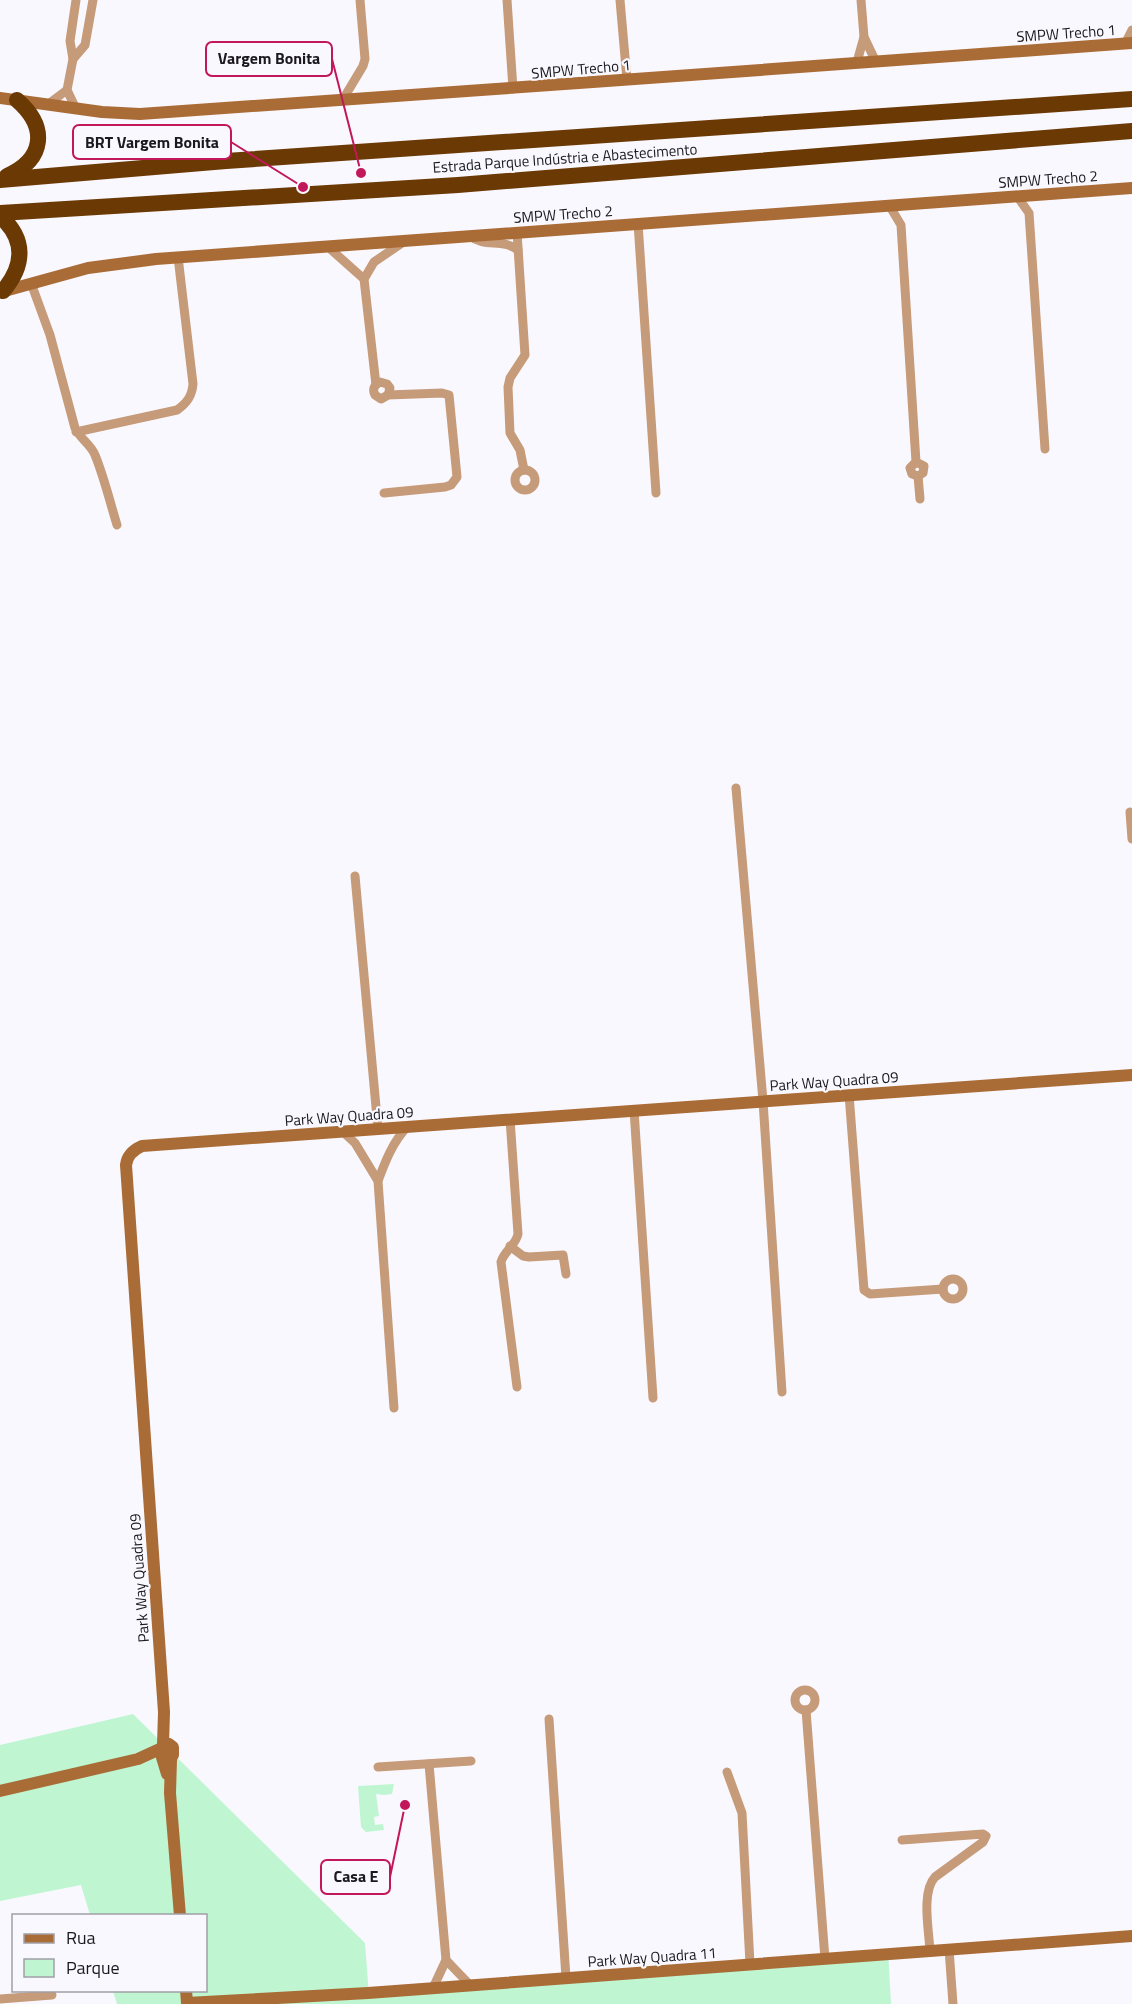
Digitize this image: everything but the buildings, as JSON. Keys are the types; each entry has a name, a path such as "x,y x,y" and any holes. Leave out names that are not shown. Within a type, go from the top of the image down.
{"highway":[{"name":"Estrada Parque Indústria e Abastecimento","path":"0,180 226,161 1132,99"},
{"path":"0,180 21,170 29,163 38,143 38,133 30,113 16,100"},
{"name":"Estrada Parque Indústria e Abastecimento","path":"0,214 458,185 1132,131"},
{"path":"0,214 13,229 20,250 18,265 2,292"}],"street":[{"path":"76,0 70,41 73,59 67,90 76,109"},
{"path":"73,59 85,45 93,0"},
{"path":"342,101 363,66 365,58 360,0"},
{"path":"507,0 513,89"},
{"path":"620,0 627,80"},
{"path":"857,62 864,37 861,0"},
{"path":"1129,44 1132,30"},
{"path":"71,31 87,34"},
{"path":"864,37 875,60"},
{"name":"SMPW Trecho 1","path":"0,90 16,100 76,109 140,114 513,89 875,60 1129,44"},
{"path":"47,105 67,90"},
{"name":"SMPW Trecho 2","path":"2,292 111,263 1132,188"},
{"path":"1029,213 1039,195"},
{"path":"1017,196 1029,213 1045,449"},
{"path":"906,204 900,223 916,462 911,465 910,471 918,476 920,499"},
{"path":"889,205 900,223"},
{"path":"638,223 656,493"},
{"path":"517,232 525,356 508,383 510,433 520,450 524,470"},
{"path":"470,235 480,242 501,242 518,250"},
{"path":"384,493 445,487 452,485 457,477 449,395 442,393 388,396 390,391 387,384 380,382 376,385 364,279 374,262 407,240"},
{"path":"327,246 364,279"},
{"path":"76,432 177,410 189,399 193,384 178,257"},
{"path":"31,283 50,335 76,432 88,442 95,454 117,525"},
{"path":"736,788 763,1101 782,1392"},
{"path":"1130,812 1132,839"},
{"path":"355,876 378,1129"},
{"name":"Park Way Quadra 09","path":"166,1753 126,1162 132,1153 142,1146 1132,1075"},
{"path":"849,1094 862,1286 870,1294 943,1289"},
{"path":"634,1110 653,1398"},
{"path":"510,1119 518,1224 517,1239 501,1262 517,1387"},
{"path":"378,1181 399,1136 408,1126"},
{"path":"342,1131 349,1136 366,1159 378,1181 394,1408"},
{"path":"366,1159 387,1158"},
{"path":"510,1246 523,1256 563,1255 566,1274"},
{"path":"806,1710 825,1959"},
{"path":"549,1719 566,1978"},
{"path":"0,1791 166,1753 180,1914"},
{"path":"378,1767 471,1761"},
{"path":"429,1764 446,1960 433,1988"},
{"path":"728,1772 742,1813 750,1964"},
{"path":"902,1840 983,1834 986,1836 983,1842 935,1877 929,1884 927,1897 930,1951"},
{"name":"Park Way Quadra 11","path":"186,1992 187,2004 1132,1936"},
{"path":"949,1949 953,2004"},
{"path":"446,1960 470,1985"},
{"path":"0,2000 52,1995"}],"green space":[{"path":"133,1714 365,1943 369,1995 888,1949 891,2004 117,2004 113,1992 207,1992 207,1914 90,1914 81,1885 0,1901 0,1745"},
{"path":"394,1784 392,1794 376,1794 379,1816 374,1817 375,1825 383,1824 384,1830 366,1832 361,1827 358,1786"}],"place":[{"name":"Vargem Bonita","path":"361,173"},
{"name":"BRT Vargem Bonita","path":"303,187"},
{"name":"Casa E","path":"405,1805"}]}
